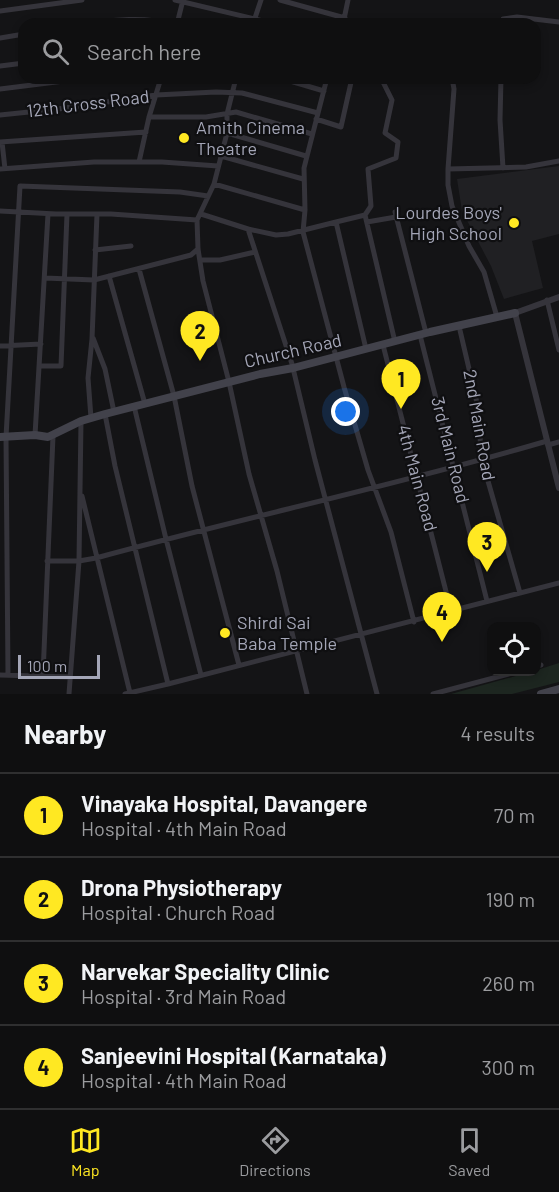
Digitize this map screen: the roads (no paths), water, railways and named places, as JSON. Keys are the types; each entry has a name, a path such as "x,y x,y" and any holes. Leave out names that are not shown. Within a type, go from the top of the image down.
{"main road":[{"name":"Church Road","path":"53,436 81,421 134,406 515,313"},
{"path":"3,437 35,435 48,438 53,436"},
{"path":"541,694 559,689"}],"street":[{"path":"25,0 26,7"},
{"path":"0,11 82,0"},
{"path":"175,0 244,18"},
{"path":"205,7 207,0"},
{"path":"256,18 261,0"},
{"path":"280,0 335,18"},
{"path":"345,18 348,0"},
{"path":"179,18 183,1"},
{"path":"510,18 525,18"},
{"path":"541,20 559,22"},
{"path":"0,38 18,35"},
{"path":"0,66 18,64"},
{"path":"0,89 40,84"},
{"path":"140,162 149,117 159,84"},
{"path":"234,84 227,114 227,133 214,184 197,220 198,249 203,281 260,515 277,571 307,694"},
{"path":"302,84 324,90"},
{"path":"326,84 306,156 303,180 305,210 303,232 374,489 390,532 414,622"},
{"name":"12th Cross Road","path":"0,115 156,95 232,92 317,116 341,127 351,84"},
{"path":"201,214 276,235 303,232 365,215 371,206 368,169 396,158 399,142 385,133 392,100 384,84"},
{"path":"453,84 448,185 452,206 469,246 484,272 497,317"},
{"path":"501,84 503,168"},
{"path":"149,117 206,117 236,112 312,134"},
{"path":"146,132 1,142 2,169 75,163 140,162 218,166"},
{"path":"227,133 306,156"},
{"path":"221,156 303,180"},
{"path":"448,169 526,167 559,160"},
{"path":"214,184 305,210"},
{"path":"8,675 3,437 12,346 20,186 180,192 208,196"},
{"path":"0,211 197,220"},
{"path":"35,435 48,214"},
{"path":"39,366 62,366 67,214"},
{"path":"91,418 88,378 97,214"},
{"path":"365,215 395,342"},
{"name":"3rd Main Road","path":"367,222 396,215 453,467 487,601"},
{"path":"336,222 366,349"},
{"path":"248,229 292,368 377,694"},
{"path":"95,250 131,246"},
{"path":"45,278 94,280 191,255 198,249"},
{"path":"200,260 220,260 255,252"},
{"path":"139,268 174,396 187,463 239,665"},
{"path":"110,276 145,404"},
{"name":"Church Road","path":"515,313 559,297"},
{"path":"547,300 559,350"},
{"path":"515,313 559,484"},
{"name":"2nd Main Road","path":"459,326 477,403 482,460 520,593"},
{"path":"92,334 105,369 114,412"},
{"path":"0,346 41,344"},
{"name":"4th Main Road","path":"383,345 451,611"},
{"path":"134,406 201,675"},
{"path":"105,414 168,684"},
{"path":"69,694 79,561 81,421"},
{"path":"43,675 53,436"},
{"path":"47,561 79,561 96,558 204,528 374,489 559,441"},
{"path":"80,488 128,693 414,622 559,583"},
{"path":"0,550 7,551"},
{"path":"0,675 70,677"},
{"path":"433,694 501,676"}],"place":[{"name":"Amith Cinema Theatre","path":"184,138"},
{"name":"Lourdes Boys' High School","path":"514,223"},
{"name":"Drona Physiotherapy","path":"200,361"},
{"name":"Vinayaka Hospital, Davangere","path":"401,409"},
{"name":"Narvekar Speciality Clinic","path":"487,572"},
{"name":"Shirdi Sai Baba Temple","path":"225,633"},
{"name":"Sanjeevini Hospital (Karnataka)","path":"442,642"}]}
